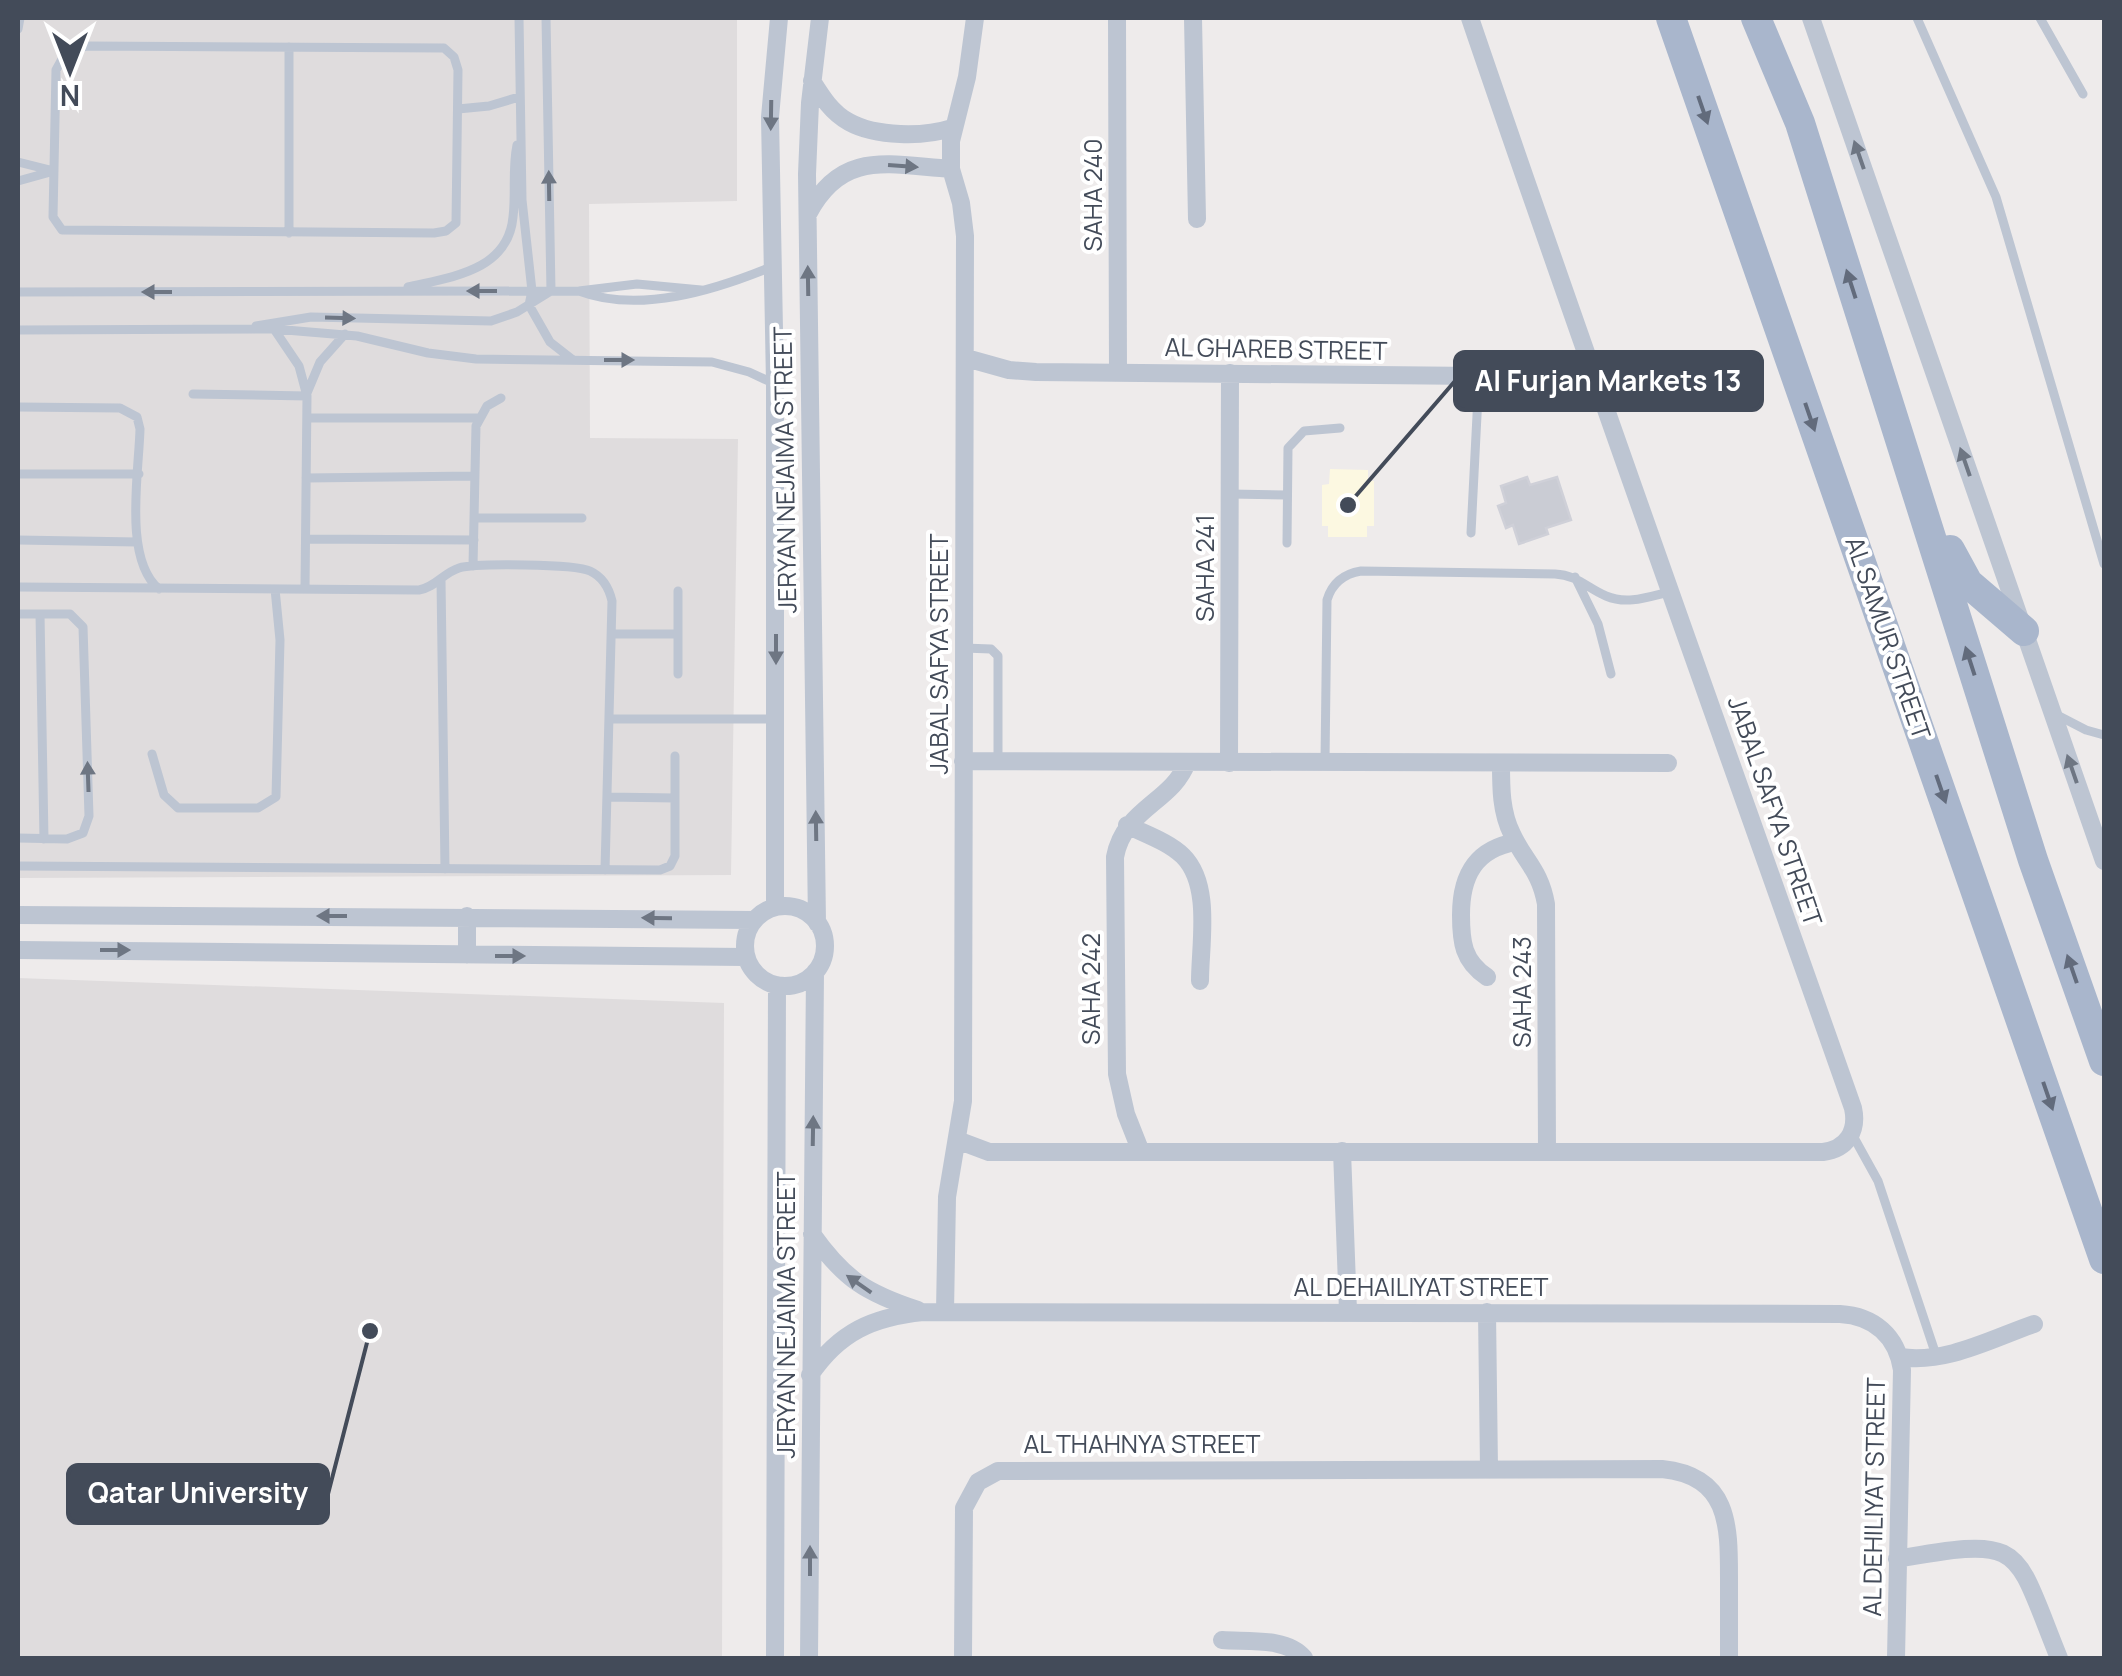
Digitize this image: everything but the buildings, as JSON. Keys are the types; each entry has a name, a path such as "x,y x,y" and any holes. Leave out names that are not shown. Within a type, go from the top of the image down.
{"main road":[{"name":"AL SAMUR STREET","path":"1671,18 2104,1259"},
{"path":"1756,18 1800,124 2034,860 2104,1061"},
{"path":"1867,335 1896,388 1953,560 1977,592 2024,631"}],"street":[{"name":"JERYAN NEJAIMA STREET","path":"775,907 771,84 778,18"},
{"name":"JERYAN NEJAIMA STREET","path":"818,923 808,214 812,81 820,18"},
{"name":"JABAL SAFYA STREET","path":"946,1312 946,1207 962,1101 966,358 964,220 951,169 952,128 968,77 975,18"},
{"name":"SAHA 240","path":"1118,18 1118,372"},
{"path":"1193,18 1197,220"},
{"name":"JABAL SAFYA STREET","path":"1470,18 1588,367 1672,592 1853,1108 1852,1134"},
{"path":"1811,18 2053,713 2100,831 2104,861"},
{"path":"812,81 825,100 851,124 920,134 952,128"},
{"path":"808,214 825,186 856,167 880,164 951,169"},
{"name":"AL GHAREB STREET","path":"966,358 1022,372 1478,376 1588,367"},
{"name":"SAHA 241","path":"1229,762 1230,373"},
{"path":"962,761 1668,762"},
{"path":"1187,762 1179,778 1127,825 1176,850 1196,874 1200,895 1200,981"},
{"name":"SAHA 243","path":"1501,764 1503,809 1516,842 1536,870 1546,904 1547,1151"},
{"name":"SAHA 242","path":"1127,825 1115,857 1116,1053 1126,1114 1141,1152"},
{"name":"SAHA 243","path":"1487,977 1471,964 1462,944 1463,885 1482,855 1516,842"},
{"path":"18,915 754,920 775,907 799,909 818,923 824,953 815,972 798,984 777,985 758,975 746,957 746,938 754,920"},
{"path":"191,950 192,915"},
{"path":"467,916 467,956"},
{"path":"18,950 746,957"},
{"name":"JERYAN NEJAIMA STREET","path":"809,1658 815,972"},
{"name":"JERYAN NEJAIMA STREET","path":"775,1658 777,985"},
{"path":"958,1140 990,1152 1823,1152 1840,1147 1852,1134"},
{"path":"1342,1151 1348,1311"},
{"name":"AL DEHAILIYAT STREET","path":"811,1233 856,1284 878,1297 923,1312"},
{"name":"AL DEHAILIYAT STREET","path":"810,1374 831,1348 858,1328 888,1316 923,1312 1851,1314 1882,1329 1900,1357"},
{"path":"1487,1312 1489,1468"},
{"name":"AL DEHILIYAT STREET","path":"1896,1658 1900,1357 1937,1358 2034,1324"},
{"name":"AL THAHNYA STREET","path":"963,1658 964,1508 978,1482 998,1471 1489,1468 1662,1469 1676,1470 1700,1481 1719,1500 1728,1526 1728,1658"},
{"path":"1897,1558 1962,1547 2006,1552 2021,1568 2059,1658"},
{"path":"1222,1640 1286,1645 1304,1658"}],"lane":[{"path":"18,29 20,18"},
{"path":"519,18 522,200 532,291 529,305 550,342 573,360"},
{"path":"546,18 551,291"},
{"path":"1916,18 1996,197 2103,562"},
{"path":"2040,18 2082,94"},
{"path":"289,233 290,46"},
{"path":"73,48 444,48 457,63 458,109 458,217 452,228 434,233 68,232 53,217 56,70 62,56 73,48"},
{"path":"458,109 519,97"},
{"path":"391,291 465,273 488,262 498,252 506,242 513,217 513,171 520,133"},
{"path":"18,162 54,171"},
{"path":"18,181 54,171"},
{"path":"18,292 579,291 637,299 726,285 771,267"},
{"path":"244,330 277,320 311,317 478,323 504,318 551,291"},
{"path":"18,330 274,329 345,334 452,357 712,362 775,384"},
{"path":"274,329 299,366 306,396 305,589"},
{"path":"306,396 320,362 345,334"},
{"path":"1471,533 1478,376"},
{"path":"194,394 306,396"},
{"path":"473,566 478,418 487,406 501,398"},
{"path":"18,407 126,409 140,423 137,542 140,563 158,588"},
{"path":"306,418 478,418"},
{"path":"1287,542 1286,456 1292,441 1312,428 1340,428"},
{"path":"18,474 139,474"},
{"path":"306,478 475,476"},
{"path":"1230,494 1286,495"},
{"path":"474,518 582,518"},
{"path":"306,539 474,540"},
{"path":"18,540 137,542"},
{"path":"18,588 419,590 431,587 455,569 473,566 590,571 599,576 610,592 605,870"},
{"path":"1325,763 1327,600 1343,577 1361,571 1575,577 1619,600 1672,592"},
{"path":"1575,577 1598,624 1610,674"},
{"path":"441,580 445,869"},
{"path":"152,754 164,794 178,808 258,808 276,797 280,640 274,589"},
{"path":"678,591 678,674"},
{"path":"18,614 70,614 84,627 89,816 86,828 78,836 18,838"},
{"path":"40,614 44,839"},
{"path":"612,634 678,634"},
{"path":"964,648 991,649 998,656 998,762"},
{"path":"2053,713 2086,730 2104,734"},
{"path":"610,719 776,719"},
{"path":"18,866 660,870 670,866 676,850 675,756"},
{"path":"607,797 676,798"},
{"path":"1852,1134 1878,1181 1937,1358"}],"shaded area":[{"path":"18,18 737,18 737,201 589,204 590,438 738,439 731,875 18,878"},
{"path":"1330,469 1368,470 1368,481 1374,481 1374,526 1367,526 1367,537 1328,537 1328,526 1322,526 1322,485 1329,484"},
{"path":"18,978 724,1003 722,1658 18,1658"}],"place":[{"name":"Al Furjan Markets 13","path":"1348,505"},
{"name":"Qatar University","path":"370,1331"}]}
